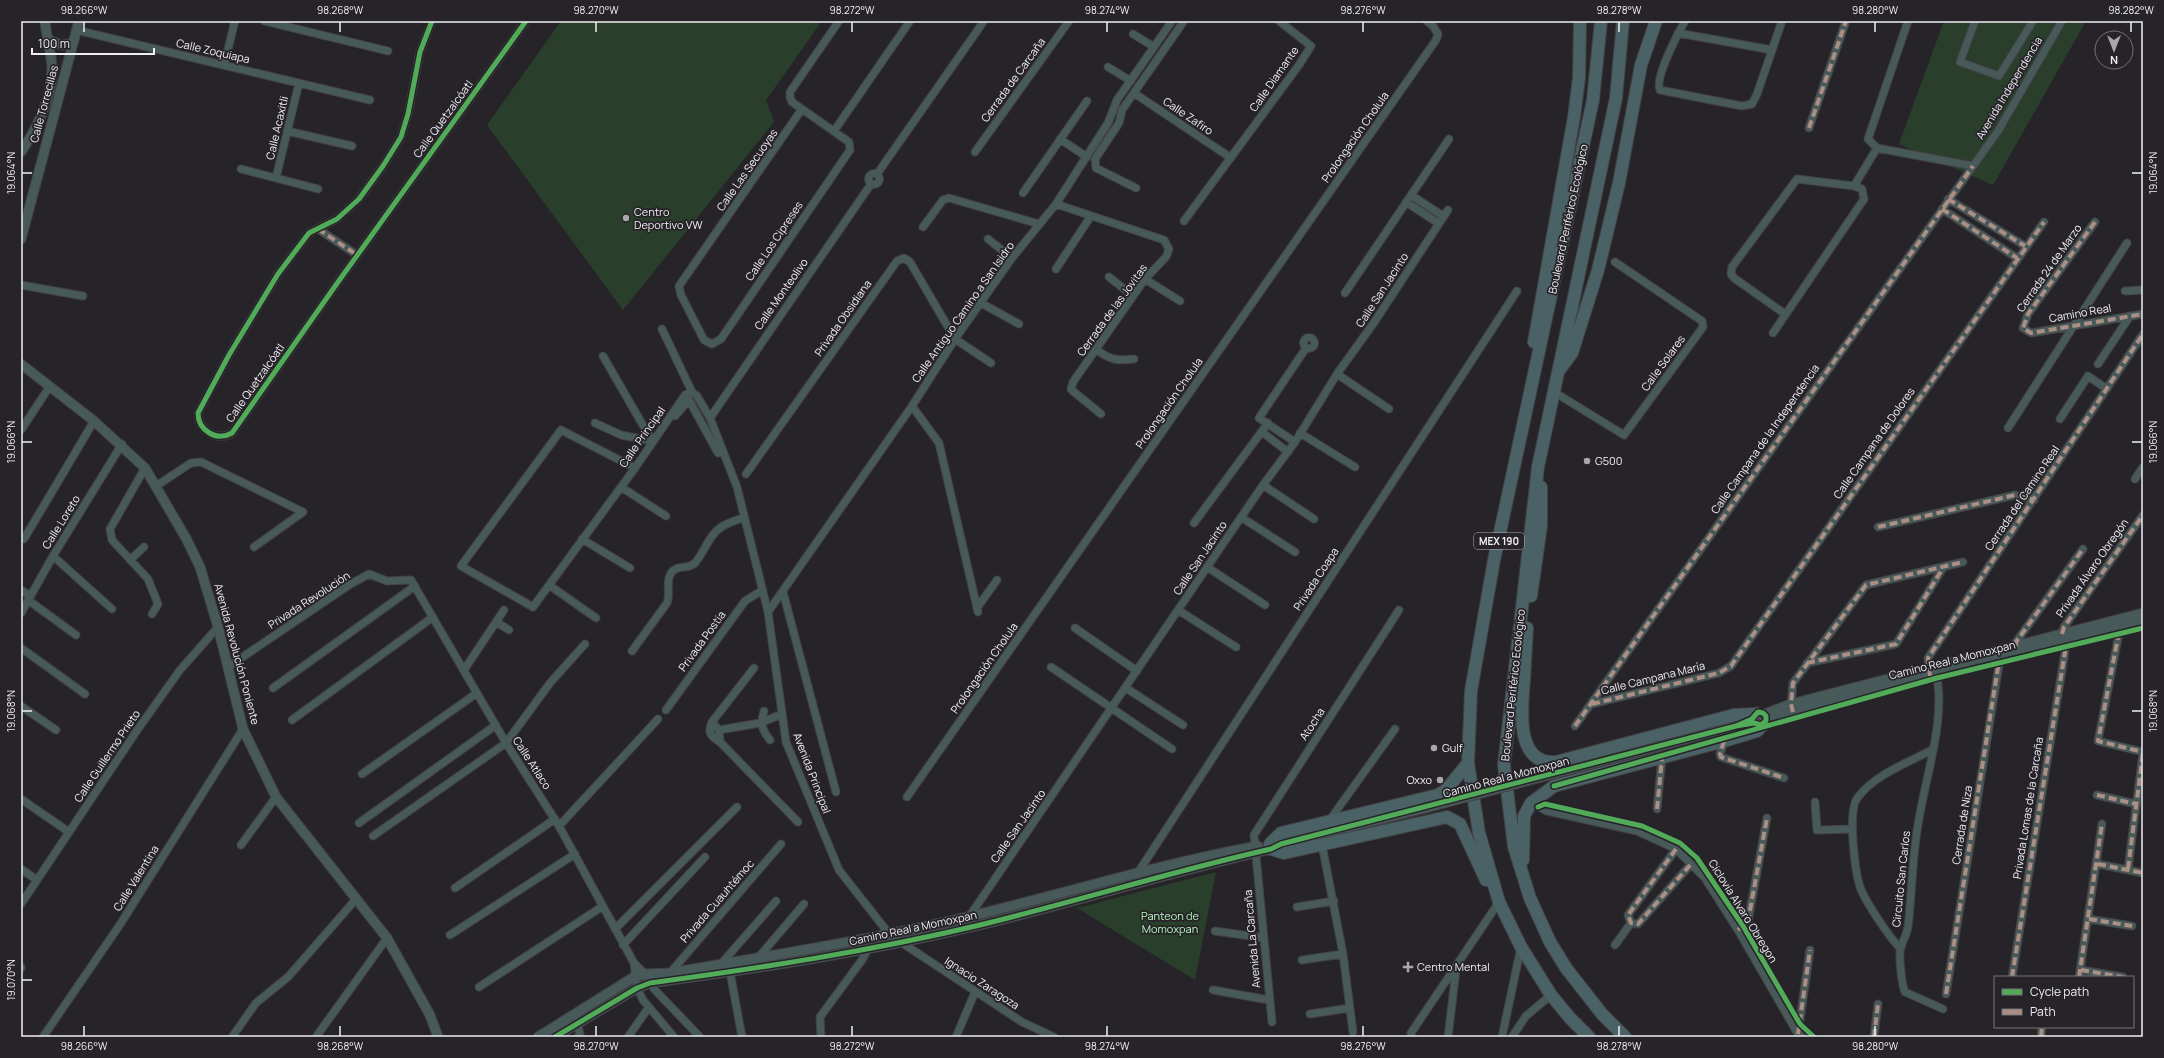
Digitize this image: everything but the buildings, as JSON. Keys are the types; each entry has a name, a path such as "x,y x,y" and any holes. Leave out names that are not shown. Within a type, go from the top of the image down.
{"highway":[{"name":"Boulevard Periférico Ecológico","path":"1526,417 1526,390 1529,367 1576,103 1579,78 1580,21"},
{"name":"Boulevard Periférico Ecológico","path":"1589,1037 1570,1018 1551,995 1521,946 1499,902 1479,833 1468,763 1471,692 1494,560 1593,100 1601,21"},
{"name":"Boulevard Periférico Ecológico","path":"1623,21 1616,98 1538,467 1504,765 1514,847 1530,898 1550,942 1566,968 1602,1014 1625,1037"},
{"name":"Boulevard Periférico Ecológico","path":"1557,374 1572,353 1598,270 1618,189 1638,81 1656,21"},
{"path":"1530,898 1523,861 1522,835 1524,816 1530,803 1554,786 1723,744 1757,730 1762,718 1734,715 1556,762 1546,762 1534,755 1526,740 1522,720 1528,619 1541,526 1542,490 1538,467"},
{"path":"1468,763 1446,790 1438,795 1281,833 1274,846 1284,853 1444,817 1451,818 1458,821 1484,877 1499,902"}],"street":[{"name":"Calle Torrecillas","path":"21,152 35,129 49,90 52,70 45,21"},
{"path":"224,65 235,21"},
{"path":"264,21 388,51"},
{"name":"Calle Quetzalcóatl","path":"432,21 420,52 408,114 401,137 383,166 359,199 336,220 309,233 278,274 229,356 198,413 198,420 203,429 213,435 225,437 232,433 522,23"},
{"path":"839,21 790,92 792,102 834,131 910,21"},
{"name":"Calle Monteolivo","path":"710,418 871,184 879,182 880,178 877,174 984,21"},
{"name":"Cerrada de Carcaña","path":"975,152 1069,21"},
{"name":"Calle Antiguo Camino a San Isidro","path":"768,612 912,406 955,340 1012,258 1056,204 1108,123 1117,100 1172,21"},
{"path":"1136,188 1096,168 1094,164 1095,159 1118,123 1122,110 1184,21"},
{"name":"Calle Diamante","path":"1231,158 1299,65 1311,46 1279,21"},
{"name":"Prolongación Cholula","path":"907,797 1436,40 1438,34 1433,26 1427,21"},
{"path":"1685,21 1678,33 1658,81 1660,90 1742,106 1752,104 1782,21"},
{"path":"1809,128 1846,21"},
{"path":"1908,21 1868,134 1870,143 1876,148 1973,166"},
{"path":"1975,21 1960,62 1999,76 2033,21"},
{"path":"2026,32 2029,21"},
{"name":"Avenida Independencia","path":"1973,166 1998,130 2062,21"},
{"name":"Calle Torrecillas","path":"21,239 78,26"},
{"name":"Calle Zoquiapa","path":"78,26 224,65 370,100"},
{"path":"1678,33 1772,50"},
{"path":"1133,34 1154,47"},
{"path":"48,40 62,45 73,43"},
{"path":"1108,67 1131,81"},
{"name":"Calle Acaxitli","path":"276,178 298,83"},
{"name":"Calle Zafiro","path":"1134,93 1231,158"},
{"path":"1023,193 1087,101"},
{"name":"Calle Las Secuoyas","path":"712,344 704,340 681,295 679,286 802,109"},
{"path":"287,131 352,146"},
{"name":"Calle Los Cipreses","path":"712,344 721,339 851,146 849,142 834,131"},
{"path":"1060,139 1087,156"},
{"path":"1345,292 1448,139"},
{"path":"1854,186 1876,148"},
{"path":"1184,221 1231,158"},
{"name":"Calle Campana de la Independencia","path":"1575,726 1948,199 1973,166"},
{"path":"241,169 318,189"},
{"path":"1773,333 1864,199 1862,189 1854,186 1797,179 1732,267 1731,274 1734,278 1785,314"},
{"name":"Calle San Jacinto","path":"969,916 1126,688 1263,485 1288,452 1337,374 1374,324 1445,213 1411,195"},
{"path":"924,227 943,200 949,198 1039,224"},
{"path":"1948,199 2025,246"},
{"path":"1406,202 1438,224"},
{"name":"Cerrada de las Jovitas","path":"1056,204 1164,240 1169,249 1166,257 1133,296 1097,350 1073,382 1071,389 1101,414"},
{"path":"1942,209 2017,258"},
{"path":"1056,269 1091,216"},
{"name":"Calle Campana de Dolores","path":"1719,673 1731,666 2025,246 2044,222"},
{"name":"Cerrada 24 de Marzo","path":"2023,328 2028,314 2095,222"},
{"path":"318,229 357,255"},
{"path":"988,239 1012,258"},
{"path":"2008,428 2076,325 2127,243"},
{"name":"Privada Obsidiana","path":"746,474 897,261 904,258 910,262 955,340"},
{"name":"Calle Solares","path":"1554,392 1624,435 1703,327 1702,321 1615,262"},
{"path":"1109,277 1133,296"},
{"path":"1145,280 1180,301"},
{"path":"21,285 83,296"},
{"path":"2125,291 2143,290"},
{"name":"Privada Coapa","path":"1139,872 1517,291"},
{"path":"981,303 1018,324"},
{"name":"Camino Real","path":"2023,328 2031,333 2143,314"},
{"path":"2098,364 2130,316"},
{"path":"632,651 667,603 670,595 668,579 672,572 680,567 690,567 695,563 714,533 723,525 743,518 737,487 710,418 697,396 692,392 662,330"},
{"name":"Cerrada del Camino Real","path":"1932,671 1928,658 2143,334"},
{"path":"955,340 991,363"},
{"path":"1294,442 1259,418 1306,348"},
{"path":"1097,350 1106,357 1117,361 1134,359"},
{"path":"603,356 652,441"},
{"name":"Avenida Revolución Poniente","path":"21,364 122,444 145,468 187,540 200,567 218,626 243,729 276,797 387,938 430,1015 438,1037"},
{"path":"1337,374 1389,409"},
{"path":"2060,418 2088,376 2107,389"},
{"path":"21,430 50,386"},
{"name":"Calle Principal","path":"635,468 561,430 461,566 533,607 622,488 635,468 652,441 685,395 692,392"},
{"path":"666,516 622,488 669,424 689,400 718,453"},
{"path":"912,406 939,443 978,610 997,580"},
{"path":"24,539 94,421"},
{"path":"595,423 621,435 652,441"},
{"path":"1194,522 1268,423"},
{"path":"647,431 652,441"},
{"path":"1262,432 1288,452"},
{"path":"1300,433 1355,467"},
{"name":"Calle Loreto","path":"21,613 53,556 122,444"},
{"path":"156,486 191,463 201,462 303,512 254,547"},
{"path":"2135,478 2143,467"},
{"path":"145,468 110,529 112,540 148,579 158,604 152,614"},
{"path":"1263,485 1314,519"},
{"path":"1878,527 2015,495 2034,500"},
{"name":"Privada Álvaro Obregón","path":"2063,638 2064,627 2143,515"},
{"path":"1241,517 1295,552"},
{"name":"Avenida Principal","path":"743,518 761,591 768,612 786,742 839,870 890,935 900,942"},
{"path":"582,540 630,568"},
{"path":"130,560 144,547"},
{"path":"2016,646 2016,642 2083,549"},
{"path":"53,556 112,609"},
{"path":"1792,708 1793,683 1866,586 1963,562"},
{"path":"1207,567 1265,605"},
{"path":"1807,663 1896,644 1943,568"},
{"name":"Privada Revolución","path":"228,667 369,574 387,581 408,579"},
{"name":"Calle Atlaco","path":"408,579 415,586 506,743 557,823 634,963 645,974 650,983 700,1037"},
{"path":"549,585 596,618"},
{"path":"274,688 415,586"},
{"path":"21,590 76,635"},
{"name":"Privada Postia","path":"666,710 745,601 761,591"},
{"path":"783,592 836,792"},
{"path":"464,670 504,610"},
{"path":"1178,610 1236,647"},
{"name":"Atocha","path":"1254,850 1254,835 1399,610"},
{"name":"Camino Real a Momoxpan","path":"1932,671 2000,659 2143,613"},
{"path":"292,720 433,617"},
{"path":"496,622 509,630"},
{"name":"Camino Real a Momoxpan","path":"538,1037 634,977 645,974 670,973 890,935 1139,872 1274,846 1422,809 1736,726 1754,723 1759,725 1762,718 1792,708 1932,671 2016,646 2120,628 2143,622"},
{"name":"Calle Guillermo Prieto","path":"21,904 180,670 218,626"},
{"path":"1075,628 1137,671"},
{"path":"2120,628 2098,741 2143,753 2128,869"},
{"name":"Privada Lomas de la Carcaña","path":"2012,976 2065,652 2063,638"},
{"path":"373,836 506,743 550,683 585,644"},
{"path":"21,648 85,694"},
{"name":"Cerrada de Niza","path":"1946,994 2000,659"},
{"path":"1051,667 1172,749"},
{"path":"754,668 712,722 710,732 712,738 720,742 798,822"},
{"name":"Circuito San Carlos","path":"1932,671 1938,680 1938,714 1932,750 1917,825 1912,868 1908,931 1900,948 1891,939 1860,888 1851,829 1857,798 1879,778 1932,750"},
{"name":"Calle Campana María","path":"1592,704 1719,673"},
{"path":"1126,688 1183,725"},
{"path":"362,774 477,693"},
{"path":"21,706 56,730"},
{"path":"764,711 763,732 770,740"},
{"path":"719,730 764,721 782,714"},
{"path":"455,888 557,823 658,719"},
{"path":"712,722 719,730 720,742"},
{"path":"359,823 496,725"},
{"name":"Calle Valentina","path":"43,1037 121,923 243,729"},
{"path":"1329,822 1396,729"},
{"path":"1723,744 1721,757 1784,778"},
{"path":"1657,809 1662,758"},
{"path":"2097,795 2136,804"},
{"path":"241,845 276,797"},
{"path":"21,799 69,832"},
{"path":"1815,802 1817,830 1851,829"},
{"path":"1530,803 1547,811 1637,831 1676,849 1705,878 1801,1035"},
{"path":"615,929 737,807"},
{"path":"1738,930 1748,921 1767,818"},
{"path":"2102,824 2098,864 2080,974 2109,976"},
{"name":"Privada Cuauhtémoc","path":"670,973 781,844"},
{"path":"1322,845 1334,901 1353,1032"},
{"path":"1616,944 1630,923 1628,915 1676,849"},
{"name":"Camino Real a Momoxpan","path":"554,1037 577,1022 637,988 650,983 755,968 868,949 900,942 981,924 1254,850"},
{"name":"Avenida La Carcaña","path":"1254,850 1272,1022"},
{"path":"450,935 575,854"},
{"path":"623,945 705,857"},
{"path":"1630,923 1638,924 1691,864"},
{"path":"2098,864 2143,873"},
{"path":"21,869 37,880"},
{"path":"1139,872 1139,881"},
{"path":"232,1037 256,1003 288,977 357,898"},
{"path":"721,964 776,901"},
{"path":"1298,907 1334,901"},
{"path":"1410,1037 1411,1033 1499,902"},
{"path":"755,968 756,958 804,904"},
{"path":"479,987 603,906"},
{"path":"2089,919 2132,926"},
{"path":"1215,931 1264,938"},
{"path":"316,1037 387,938"},
{"name":"Ignacio Zaragoza","path":"900,942 1022,1022 1054,1037"},
{"path":"1502,1037 1521,946"},
{"path":"1900,948 1905,992 1943,1009"},
{"path":"821,1037 820,1017 862,960 868,949"},
{"path":"1801,1035 1810,950"},
{"path":"1302,960 1342,954"},
{"path":"634,963 634,977 637,988 672,1036"},
{"path":"1448,1037 1456,967"},
{"path":"730,972 742,1037"},
{"path":"1213,990 1269,1000"},
{"path":"956,1037 975,992"},
{"path":"1512,1037 1526,1016 1551,995"},
{"path":"1874,1037 1878,1004"},
{"path":"628,1037 649,1006"},
{"path":"1310,1014 1350,1008"},
{"path":"577,1022 580,1034 578,1037"}],"green space":[{"name":"Centro Deportivo VW","path":"561,21 822,21 766,100 774,122 623,310 487,125"},
{"path":"1944,21 2086,21 1993,185 1899,144"},
{"name":"Panteon de Momoxpan","path":"1216,872 1195,980 1077,908"}],"marked path":[{"path":"1809,128 1846,21"},
{"path":"1575,726 1973,166"},
{"path":"1948,199 2025,246"},
{"path":"1942,209 2017,258"},
{"path":"1592,704 1719,673 1731,666 2044,222"},
{"path":"2095,222 2028,314 2023,328 2031,333 2143,314"},
{"path":"318,229 357,255"},
{"path":"1930,676 1928,658 2143,334"},
{"path":"1878,527 2015,495 2034,500"},
{"path":"2062,634 2064,627 2143,515"},
{"path":"2016,646 2016,642 2083,549"},
{"path":"1793,712 1791,704 1793,683 1866,585 1963,562"},
{"path":"1807,663 1896,644 1943,568"},
{"path":"2119,632 2098,741 2143,752"},
{"path":"2012,976 2065,652 2064,645"},
{"path":"1946,994 1999,661"},
{"path":"1724,741 1720,754 1721,757 1784,778"},
{"path":"2128,869 2143,753"},
{"path":"1657,809 1662,758"},
{"path":"2097,795 2136,804"},
{"path":"1738,930 1748,921 1767,818"},
{"path":"2079,976 2102,824"},
{"path":"1676,849 1628,915 1631,923 1638,924 1691,864"},
{"path":"2098,864 2143,873"},
{"path":"2089,919 2132,926"},
{"path":"1798,1034 1810,950"},
{"path":"2081,970 2117,976"},
{"path":"1874,1037 1878,1004"},
{"path":"2041,1037 2042,1028"}],"cycle path":[{"path":"432,21 420,52 408,114 401,137 383,166 359,199 337,219 309,233 278,274 229,355 198,413 201,425 209,433 220,436 232,433 338,282 526,21"},
{"path":"1554,786 1937,678 2143,628"},
{"path":"555,1037 637,988 650,983 857,951 980,925 1271,849 1281,844 1736,726 1754,723 1761,725 1766,721 1766,716 1763,713 1758,712 1752,719 1736,726"},
{"name":"Ciclovía Alvaro Obregon","path":"1538,807 1545,804 1642,826 1680,843 1697,858 1743,926 1800,1024 1814,1037"}],"place":[{"name":"Centro Deportivo VW","path":"626,218"},
{"name":"G500","path":"1587,461"},
{"name":"Gulf","path":"1434,748"},
{"name":"Oxxo","path":"1440,780"},
{"name":"Centro Mental","path":"1408,967"}]}
